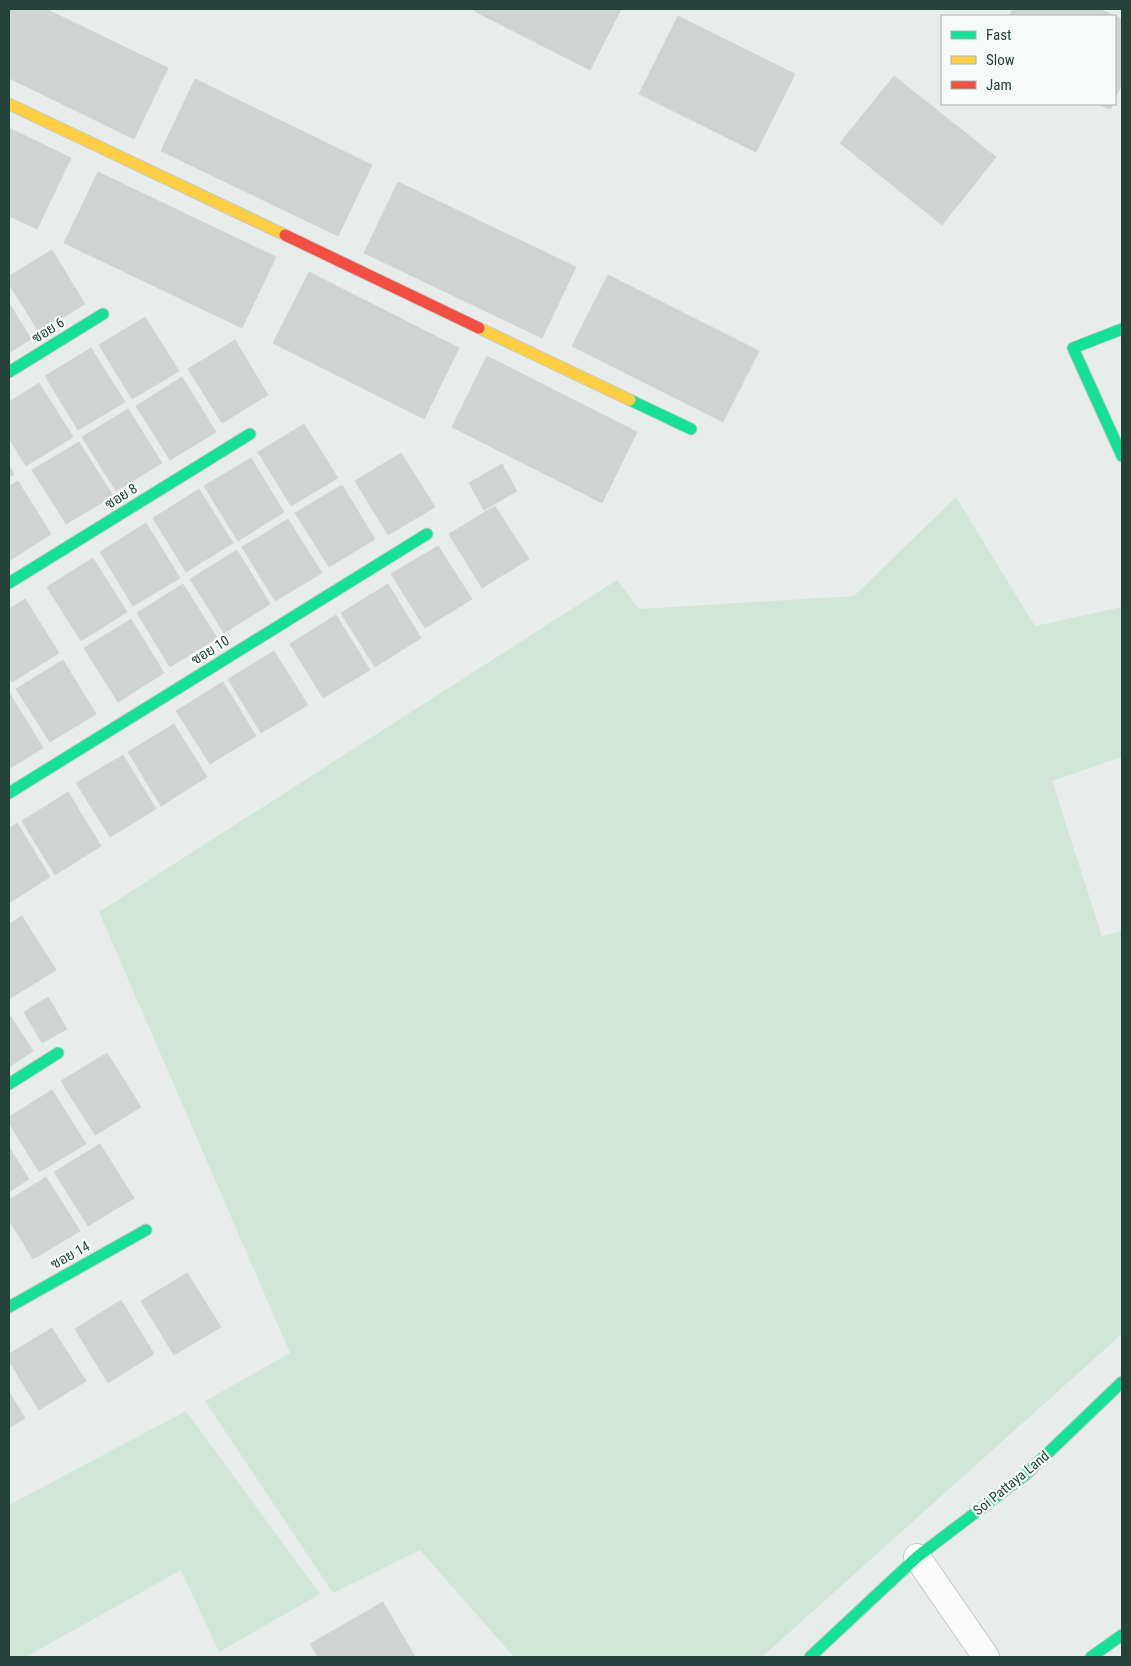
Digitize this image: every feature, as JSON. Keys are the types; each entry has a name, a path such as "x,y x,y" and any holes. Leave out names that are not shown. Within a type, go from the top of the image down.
{"street":[{"path":"9,104 691,429"},
{"name":"ซอย 6","path":"9,372 103,314"},
{"path":"1122,329 1073,348 1122,456"},
{"name":"ซอย 8","path":"9,583 250,434"},
{"name":"ซอย 10","path":"9,793 427,534"},
{"path":"9,1084 58,1053"},
{"name":"ซอย 14","path":"9,1307 146,1230"},
{"name":"Soi Pattaya Land","path":"810,1657 917,1557 1025,1475 1122,1382"},
{"path":"917,1557 986,1657"},
{"path":"1091,1657 1122,1635"}],"green space":[{"path":"956,497 1035,626 1122,607 1122,757 1052,781 1102,936 1122,931 1122,1334 762,1657 514,1657 420,1550 333,1593 205,1401 290,1353 99,912 617,580 639,609 854,596"},
{"path":"186,1411 320,1594 219,1652 181,1570 26,1657 9,1657 9,1505"}],"building":[{"path":"9,9 46,9 168,68 134,139 9,78"},
{"path":"475,9 621,9 590,70 474,11"},
{"path":"1013,9 1099,9 1113,15 1010,15"},
{"path":"678,16 795,74 756,152 639,94"},
{"path":"1116,16 1122,19 1122,83 1116,97"},
{"path":"894,76 996,157 942,225 840,143"},
{"path":"195,79 372,165 338,236 161,151"},
{"path":"1100,105 1112,105 1110,109"},
{"path":"9,128 71,158 37,229 9,216"},
{"path":"98,172 276,257 242,328 64,243"},
{"path":"398,182 576,267 542,338 364,253"},
{"path":"52,250 85,304 39,332 9,284 9,276"},
{"path":"309,272 459,348 424,419 273,343"},
{"path":"608,275 759,351 723,422 572,346"},
{"path":"9,303 31,339 9,353"},
{"path":"145,317 179,371 132,399 99,345"},
{"path":"235,340 268,395 222,423 188,369"},
{"path":"91,348 125,402 78,430 45,376"},
{"path":"487,356 637,432 602,503 452,427"},
{"path":"182,377 216,432 170,460 136,406"},
{"path":"39,383 73,437 26,466 9,438 9,402"},
{"path":"128,409 162,463 116,491 82,437"},
{"path":"304,424 338,478 291,506 258,452"},
{"path":"79,442 113,496 66,524 32,470"},
{"path":"401,453 435,507 388,535 355,481"},
{"path":"251,458 284,512 238,541 204,486"},
{"path":"502,464 517,491 484,510 469,483"},
{"path":"9,465 14,474 9,477"},
{"path":"18,481 51,534 9,561 9,486"},
{"path":"342,485 375,539 329,567 295,513"},
{"path":"199,489 233,543 186,572 153,518"},
{"path":"495,506 529,559 482,588 449,534"},
{"path":"288,519 322,573 275,601 242,547"},
{"path":"146,523 180,578 133,606 100,552"},
{"path":"438,546 472,599 425,628 391,574"},
{"path":"237,550 270,604 224,633 190,579"},
{"path":"93,558 127,612 81,641 47,587"},
{"path":"183,584 217,638 170,667 137,613"},
{"path":"388,584 421,638 375,667 341,613"},
{"path":"25,599 59,653 12,682 9,676 9,609"},
{"path":"336,615 370,670 323,698 290,644"},
{"path":"131,619 164,673 118,702 84,648"},
{"path":"274,651 308,705 261,733 228,679"},
{"path":"63,660 96,714 50,742 16,689"},
{"path":"223,682 256,736 210,764 176,711"},
{"path":"9,695 43,748 9,769"},
{"path":"174,724 207,777 161,806 128,752"},
{"path":"123,755 156,809 110,837 76,783"},
{"path":"68,792 101,846 55,875 22,821"},
{"path":"17,823 50,877 9,903 9,828"},
{"path":"22,916 56,970 9,999 9,924"},
{"path":"48,997 67,1029 42,1043 24,1012"},
{"path":"11,1017 33,1051 9,1067 9,1018"},
{"path":"107,1053 141,1107 95,1135 61,1081"},
{"path":"52,1090 86,1144 39,1172 9,1123 9,1117"},
{"path":"100,1144 134,1198 88,1226 54,1172"},
{"path":"9,1147 29,1179 9,1192"},
{"path":"46,1177 80,1231 33,1259 9,1220 9,1200"},
{"path":"187,1273 221,1327 174,1355 141,1301"},
{"path":"121,1300 154,1354 108,1383 75,1329"},
{"path":"52,1328 86,1381 39,1410 9,1361 9,1354"},
{"path":"9,1392 25,1418 9,1428"},
{"path":"383,1602 415,1657 318,1657 310,1644"}],"traffic: fast":[{"path":"9,372 103,314"},
{"path":"1122,329 1073,348 1122,456"},
{"path":"630,400 691,429"},
{"path":"9,583 250,434"},
{"path":"9,793 427,534"},
{"path":"9,1084 58,1053"},
{"path":"9,1307 146,1230"},
{"path":"810,1657 917,1557 1025,1475 1122,1382"},
{"path":"1091,1657 1122,1635"}],"traffic: slow":[{"path":"9,104 285,235"},
{"path":"479,328 630,400"}],"traffic: jam":[{"path":"285,235 479,328"}]}
